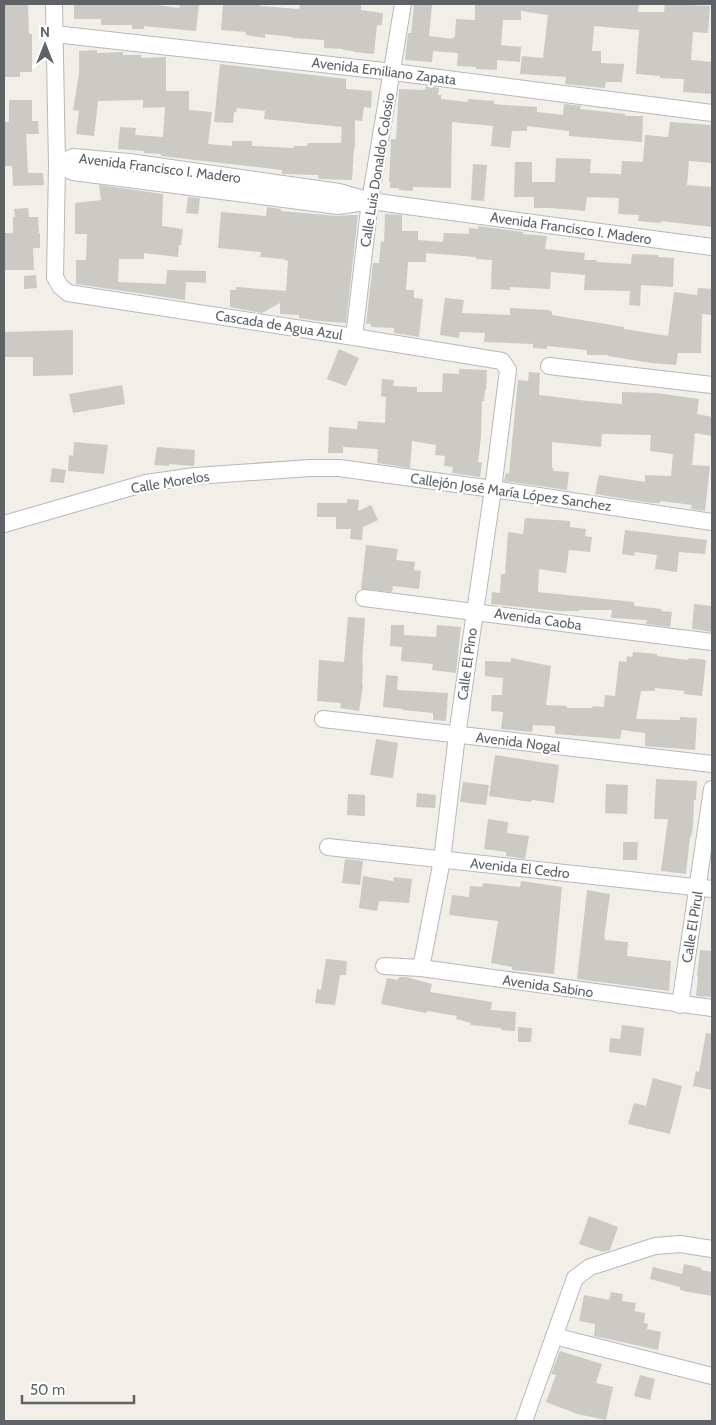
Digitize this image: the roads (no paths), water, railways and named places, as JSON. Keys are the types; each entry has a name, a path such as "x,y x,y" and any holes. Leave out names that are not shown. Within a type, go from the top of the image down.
{"street":[{"path":"54,4 57,165"},
{"name":"Calle Luis Donaldo Colosio","path":"354,336 370,201 403,4"},
{"name":"Avenida Emiliano Zapata","path":"55,34 393,72 712,113"},
{"name":"Avenida Francisco I. Madero","path":"57,165 73,158 129,162 339,192 370,201 712,246"},
{"name":"Cascada de Agua Azul","path":"57,165 55,277 60,286 68,293 354,336 502,361"},
{"name":"Calle El Pino","path":"421,968 442,860 457,734 508,379 508,370 502,361"},
{"path":"549,366 712,385"},
{"name":"Callejón José María López Sanchez","path":"310,468 339,468 712,522"},
{"name":"Calle Morelos","path":"4,524 146,483 195,476 310,468"},
{"name":"Avenida Caoba","path":"364,598 712,642"},
{"name":"Avenida Nogal","path":"323,719 712,764"},
{"name":"Calle El Pirul","path":"680,1005 705,888 712,789"},
{"name":"Avenida El Cedro","path":"328,848 705,888"},
{"name":"Avenida Sabino","path":"384,966 421,968 712,1008"},
{"path":"524,1421 575,1278 590,1267 655,1246 680,1244 712,1249"},
{"path":"554,1336 712,1376"}]}
